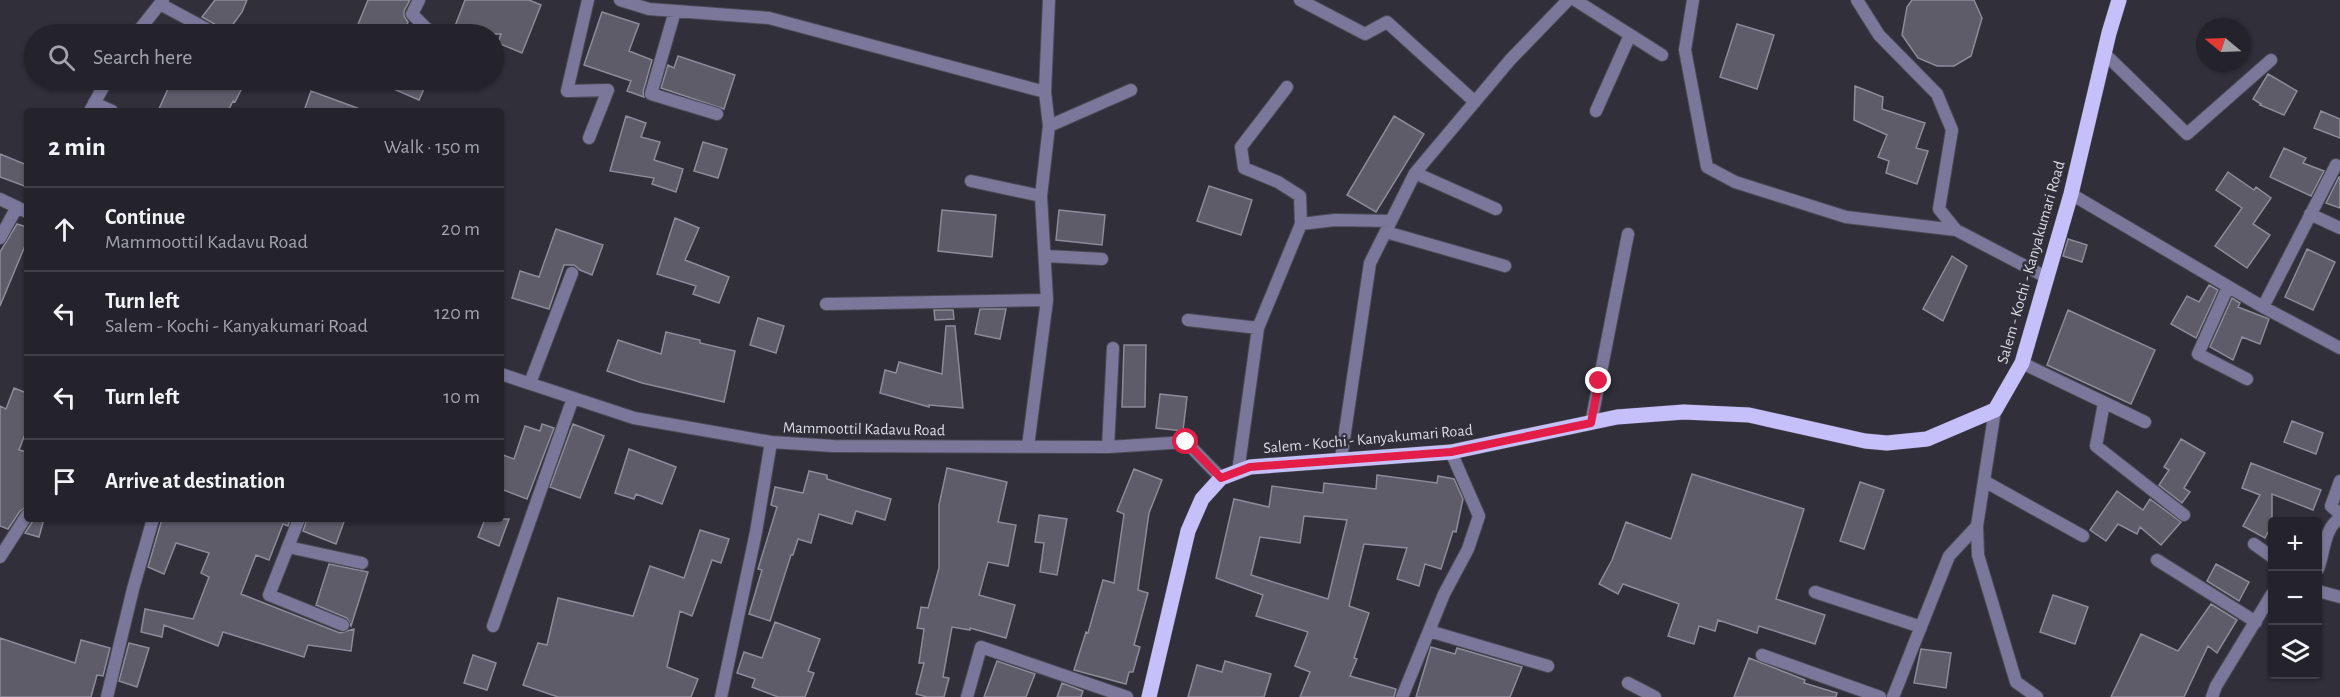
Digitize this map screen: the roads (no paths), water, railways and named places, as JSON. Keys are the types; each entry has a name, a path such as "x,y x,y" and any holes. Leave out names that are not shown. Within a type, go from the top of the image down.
{"main road":[{"name":"Salem - Kochi - Kanyakumari Road","path":"1149,697 1188,531 1202,499 1221,478 1250,467 1451,452 1617,417 1684,412 1749,415 1865,441 1927,439 1995,410 2022,363 2048,278 2119,0"}],"street":[{"path":"419,0 412,14 422,24"},
{"path":"588,0 567,91 608,90 589,138"},
{"path":"620,0 649,9 769,18 1045,92"},
{"path":"1028,446 1047,300 1041,196 1049,126 1045,92 1048,0"},
{"path":"1300,0 1365,34 1387,22 1475,102"},
{"path":"1341,459 1370,263 1415,173 1510,60 1568,0"},
{"path":"1575,0 1662,55"},
{"path":"1693,0 1685,50 1707,167 1735,182 1846,217 1956,230 2048,278"},
{"path":"1857,0 1879,35 1937,94 1941,103 1952,130 1939,209 1956,230"},
{"path":"144,24 161,2 199,24"},
{"path":"675,11 651,94 717,114"},
{"path":"1596,111 1630,35"},
{"path":"2104,53 2187,134 2271,60"},
{"path":"1238,472 1258,328 1301,224 1300,196 1278,182 1244,168 1241,147 1287,87"},
{"path":"92,107 101,90"},
{"path":"1049,126 1131,90"},
{"path":"2263,307 2336,165"},
{"path":"1415,173 1496,209"},
{"path":"972,181 1041,196"},
{"path":"2071,194 2228,287 2340,348"},
{"path":"0,199 22,209 0,238"},
{"path":"2310,214 2340,228"},
{"path":"1301,224 1335,220 1388,227 1505,266"},
{"path":"1591,423 1628,234"},
{"path":"1046,256 1102,259"},
{"path":"530,383 572,273"},
{"path":"2228,287 2198,354 2247,380"},
{"path":"826,304 1047,300"},
{"path":"1188,320 1258,328"},
{"path":"1108,447 1113,348"},
{"path":"2022,363 2145,422"},
{"name":"Mammoottil Kadavu Road","path":"504,375 634,418 771,442 832,446 1108,447 1186,442 1221,478"},
{"path":"493,626 573,398"},
{"path":"2104,403 2096,446 2184,516"},
{"path":"1995,410 1977,526 1978,555 2016,682 2030,695"},
{"path":"721,697 756,532 771,442"},
{"path":"1401,697 1444,594 1468,549 1479,516 1451,452"},
{"path":"1984,481 2083,536"},
{"path":"2322,556 2330,531 2340,516 2331,506 2340,481"},
{"path":"0,557 24,520"},
{"path":"107,697 133,589 152,522"},
{"path":"298,522 269,595 343,625"},
{"path":"1893,697 1948,556 1977,526"},
{"path":"2254,544 2268,553"},
{"path":"288,547 362,563"},
{"path":"2157,560 2256,622"},
{"path":"1815,592 1921,627"},
{"path":"2322,592 2340,597"},
{"path":"2212,697 2216,686 2268,601"},
{"path":"1429,631 1548,666"},
{"path":"967,697 981,647 1127,697"},
{"path":"1762,655 1881,697"},
{"path":"1628,683 1654,697"}]}
